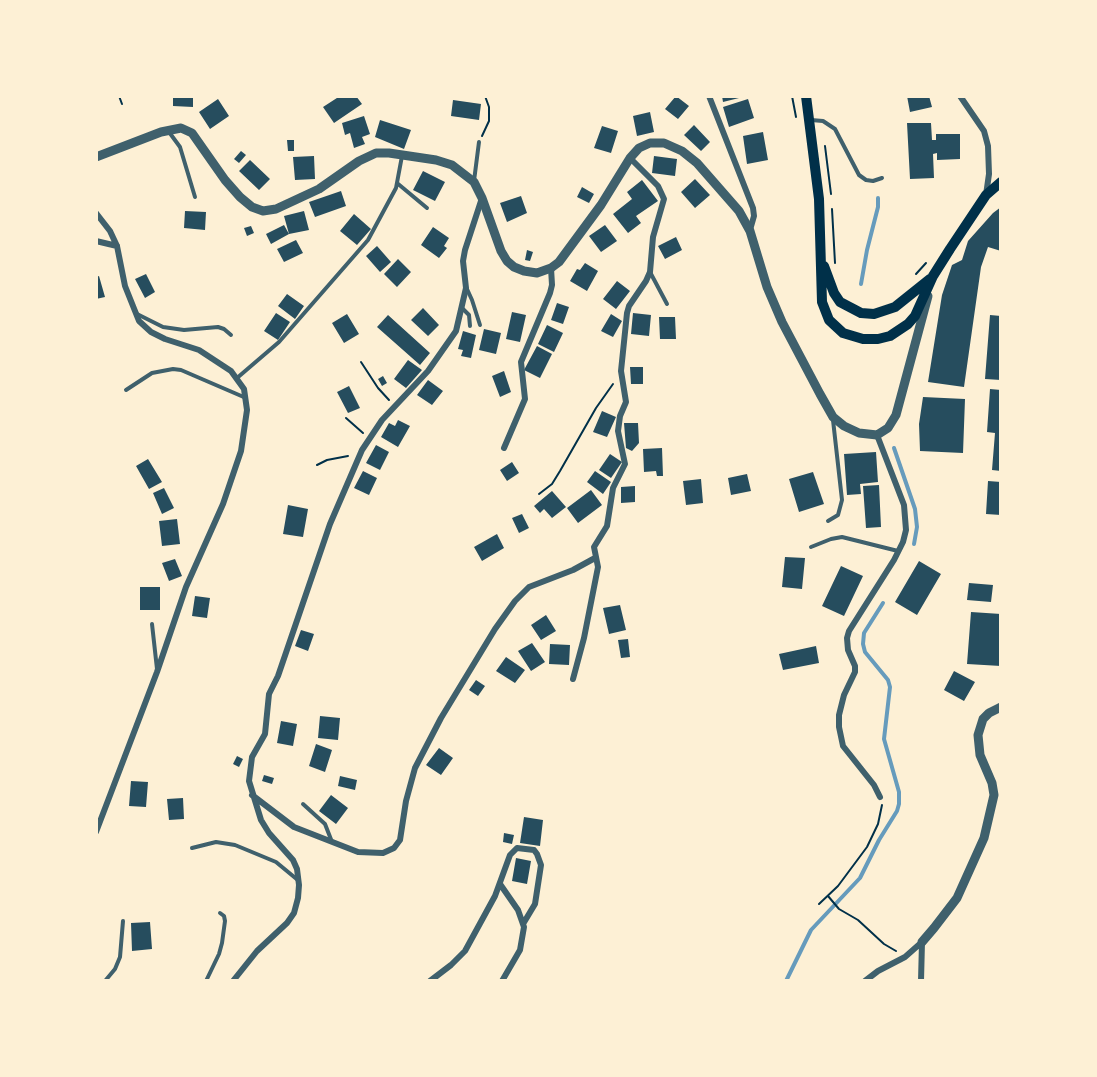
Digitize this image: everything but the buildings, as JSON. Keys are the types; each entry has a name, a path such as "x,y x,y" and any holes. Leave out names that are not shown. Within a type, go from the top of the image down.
{"main road":[{"path":"806,96 818,181 821,290 825,312 836,328 852,337 862,339 890,336 908,324 915,316 933,276 986,195 1001,182"},
{"path":"986,195 1001,189"},
{"path":"821,260 840,302 861,313 874,314 895,307 933,276"}],"street":[{"path":"709,96 753,208 754,216 750,231"},
{"path":"960,96 984,131 988,146 989,174 986,195"},
{"path":"96,157 168,130 181,128 192,133 240,197 252,207 263,211 276,209 319,189 359,160 376,153 402,155 452,165 474,182 507,261 524,272 537,273 559,262 639,148 650,143 664,143 682,151 719,185 739,211 750,231 767,287 778,313 833,417 844,426 859,433 877,435 888,428 896,415 933,276"},
{"path":"573,679 584,638 597,570 598,563 594,547 608,522 613,488 625,464 618,430 620,416 626,402 621,371 629,306 650,272 653,237 663,205 663,195 658,186 630,158"},
{"path":"233,981 257,951 287,923 294,913 299,881 293,860 269,833 261,820 249,781 252,757 265,734 269,694 278,676 330,524 367,442 395,405 428,371 456,331 466,288 463,261 465,250 482,198"},
{"path":"96,213 110,231 117,246 124,286 139,321 151,332 199,351 237,378 244,388 247,421 241,451 223,504 186,587 157,672 96,832"},
{"path":"96,241 117,246"},
{"path":"504,448 525,399 521,362 550,293 551,268"},
{"path":"877,435 904,505 906,530 898,551 849,630 848,650 855,666 855,672 844,695 839,715 839,728 843,746 874,785 880,797"},
{"path":"252,794 285,822 358,852 383,853 394,848 400,840 406,801 415,768 441,718 515,600 529,587 573,570 595,558"},
{"path":"865,981 878,971 899,961 922,942 957,898 984,838 994,795 992,783 980,755 978,735 983,719 1001,707"},
{"path":"430,981 465,951 500,884 513,850 522,848 534,850 541,865 535,904 524,924"},
{"path":"500,884 518,910 524,924 520,950 502,981"},
{"path":"921,981 922,942"}],"lane":[{"path":"810,119 823,121 835,129 859,174 866,180 873,181 882,178"},
{"path":"168,130 180,147 195,197"},
{"path":"474,182 479,142"},
{"path":"237,378 279,342 368,240 397,183 402,155"},
{"path":"397,183 426,208"},
{"path":"650,272 667,304"},
{"path":"466,288 480,325"},
{"path":"462,308 469,315 470,326"},
{"path":"136,314 163,327 184,330 218,327 231,335"},
{"path":"126,390 153,373 173,369 181,370 246,399"},
{"path":"828,521 838,515 842,500 833,417"},
{"path":"811,547 831,538 842,537 898,551"},
{"path":"152,624 157,672"},
{"path":"303,804 325,824 332,842"},
{"path":"192,848 216,842 249,849 276,862 299,881"},
{"path":"206,981 222,944 225,921 224,916 220,913"},
{"path":"105,981 115,969 120,957 123,921"}],"path":[{"path":"120,96 122,104"},
{"path":"479,142 489,121 489,107 485,96"},
{"path":"825,146 836,268"},
{"path":"913,278 928,261"},
{"path":"361,362 378,388 395,405"},
{"path":"539,494 552,484 561,471 596,408 621,371"},
{"path":"317,465 327,460 348,456 367,442 346,418"},
{"path":"819,904 846,877 870,842 880,814 880,797"},
{"path":"828,896 839,909 858,920 884,944 896,950 899,961"}],"waterway":[{"path":"861,284 878,198"},
{"path":"894,448 915,509 917,527 914,544"},
{"path":"786,981 811,930 860,878 899,804 899,792 884,739 890,687 888,680 865,652 863,644 864,633 883,603"}]}
